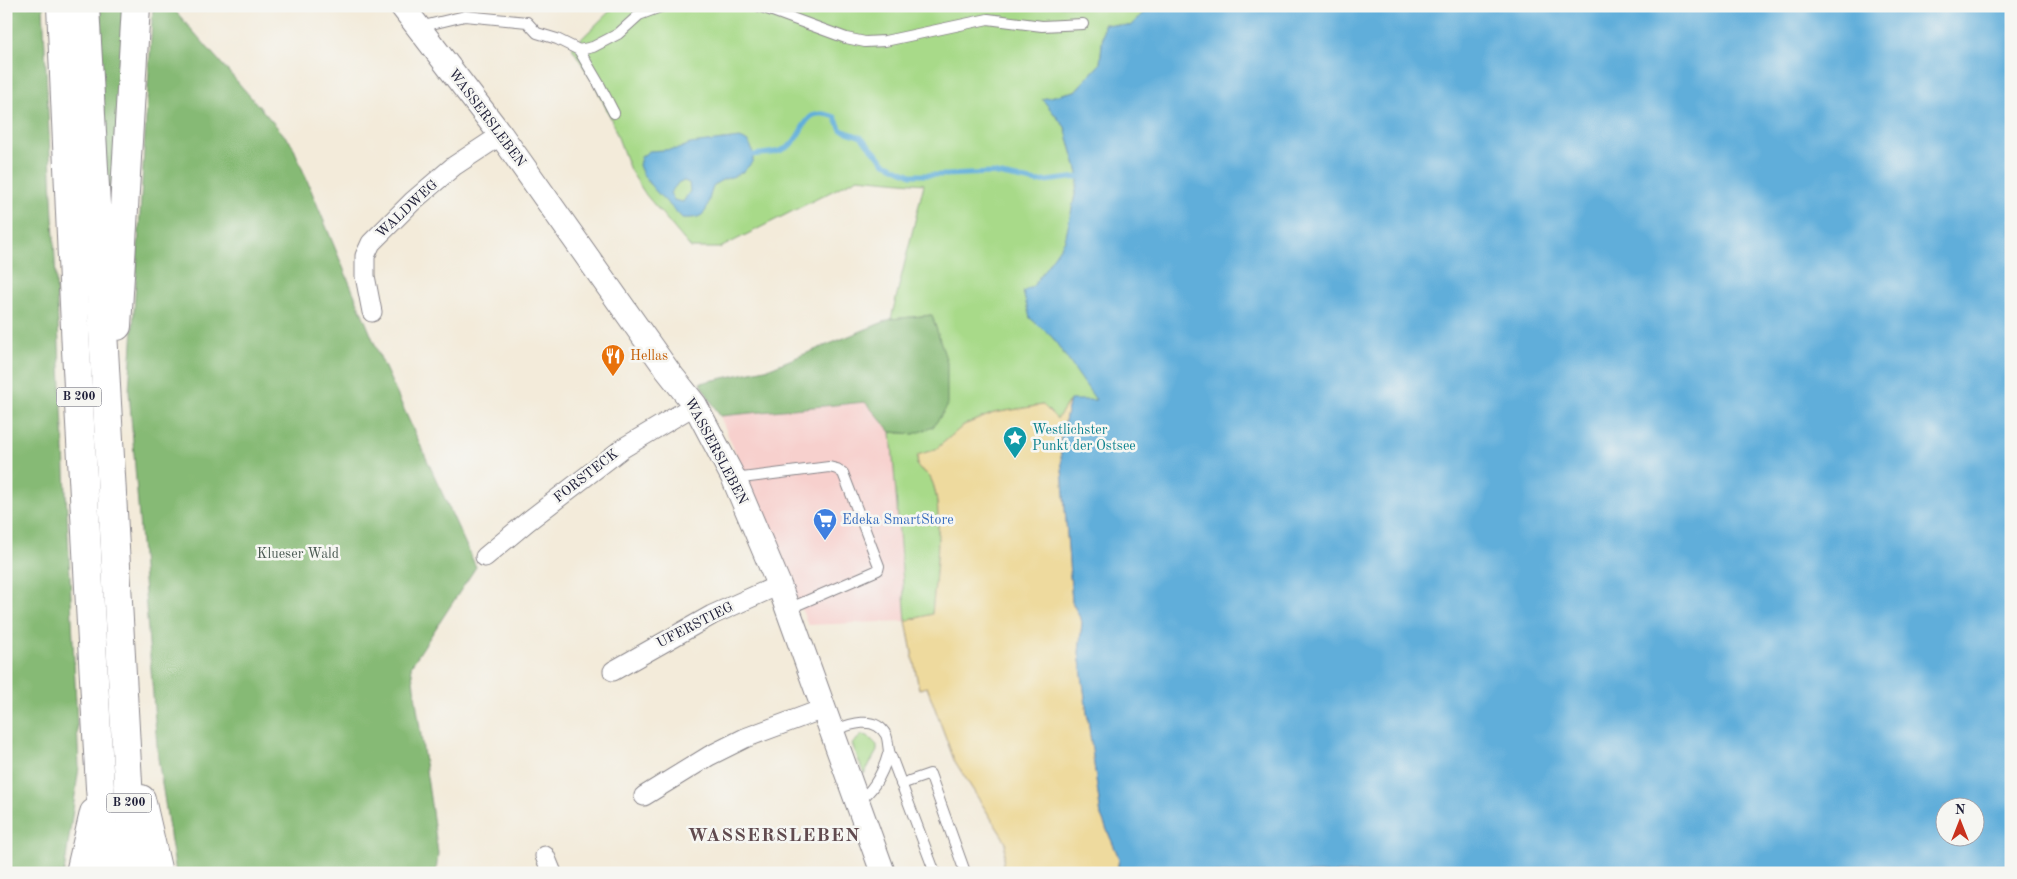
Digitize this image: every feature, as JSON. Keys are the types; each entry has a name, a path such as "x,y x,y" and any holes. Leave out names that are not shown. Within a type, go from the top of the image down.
{"highway":[{"name":"B 200","path":"61,6 76,350 100,788 107,873"},
{"name":"B 200","path":"85,6 133,873"},
{"path":"109,455 136,6"},
{"path":"126,734 158,873"},
{"path":"80,873 100,788"}],"street":[{"name":"WASSERSLEBEN","path":"402,6 501,135 695,405 734,479 779,585 883,873"},
{"name":"WALDWEG","path":"372,312 365,276 365,256 371,243 413,201 454,166 501,135"},
{"name":"FORSTECK","path":"485,557 623,448 695,405"},
{"name":"UFERSTIEG","path":"613,671 712,615 779,585"},
{"path":"644,796 708,756 745,738 823,709"}],"lane":[{"path":"578,50 593,47 618,34 639,15 663,6"},
{"path":"758,6 846,38 865,42 885,41 988,19 1042,26 1083,24"},
{"path":"418,27 465,16 527,22 537,32 557,39 578,50 614,113"},
{"path":"734,479 828,467 837,468 844,474 879,566 878,570 788,609"},
{"path":"832,732 856,722 875,724 886,735 889,751 935,873"},
{"path":"858,802 867,796 885,765 889,751"},
{"path":"901,784 930,774 965,872 963,873"}],"shaded area":[{"path":"865,402 891,432 906,621 808,625 720,416"}],"green space":[{"path":"6,6 43,6 79,767 64,873 6,873"},
{"path":"100,6 125,6 108,274"},
{"name":"Klueser Wald","path":"153,6 171,6 292,144 381,359 476,567 411,666 438,853 436,873 176,873 158,758 129,391"},
{"path":"615,6 1152,6 1130,26 1104,24 1100,64 1075,91 1043,99 1065,127 1079,177 1065,240 1090,358 1148,735 1117,873 1119,858 1101,816 1072,602 1060,441 1068,402 1057,420 1043,405 994,413 964,425 936,449 918,455 917,466 930,477 935,491 938,525 937,565 932,614 906,621 891,432 914,434 932,315 891,319 924,184 858,178 720,248 691,248 646,195 630,170 610,116 595,85 572,48"},
{"path":"932,315 947,362 947,407 933,427 914,434 891,432 865,402 720,416 700,383 770,368 891,319"},
{"path":"862,735 868,736 877,745 877,751 864,774 852,744"}],"sand":[{"path":"1070,400 1060,441 1072,602 1082,622 1079,653 1101,816 1119,858 1117,873 1037,873 1031,865 1013,869 1002,869 1006,842 954,760 927,687 919,689 906,621 932,614 937,565 938,525 935,491 930,477 917,466 918,455 936,449 964,425 994,413 1043,405 1057,419"}],"water":[{"path":"1152,6 2011,6 2011,873 1117,873 1119,858 1101,816 1079,653 1082,622 1072,602 1060,441 1070,400 1096,400 1052,337 1030,318 1023,292 1033,286 1065,240 1079,177 1065,127 1042,99 1075,91 1100,64 1104,24 1130,26"},
{"path":"740,138 751,146 753,161 738,175 714,185 703,214 699,217 682,218 646,179 639,165 641,157 649,151 678,149 690,144","holes":["679,182 689,183 690,191 683,202 674,200 670,193"]}],"waterway":[{"path":"753,155 775,152 788,147 794,142 810,117 816,114 824,114 835,117 841,130 861,137 885,163 911,175 992,173 1037,182 1079,177"}],"place":[{"name":"Hellas","path":"613,377"},
{"name":"Westlichster Punkt der Ostsee","path":"1015,459"},
{"name":"Edeka SmartStore","path":"825,541"}],"district":[{"name":"WASSERSLEBEN","path":"774,836"}]}
